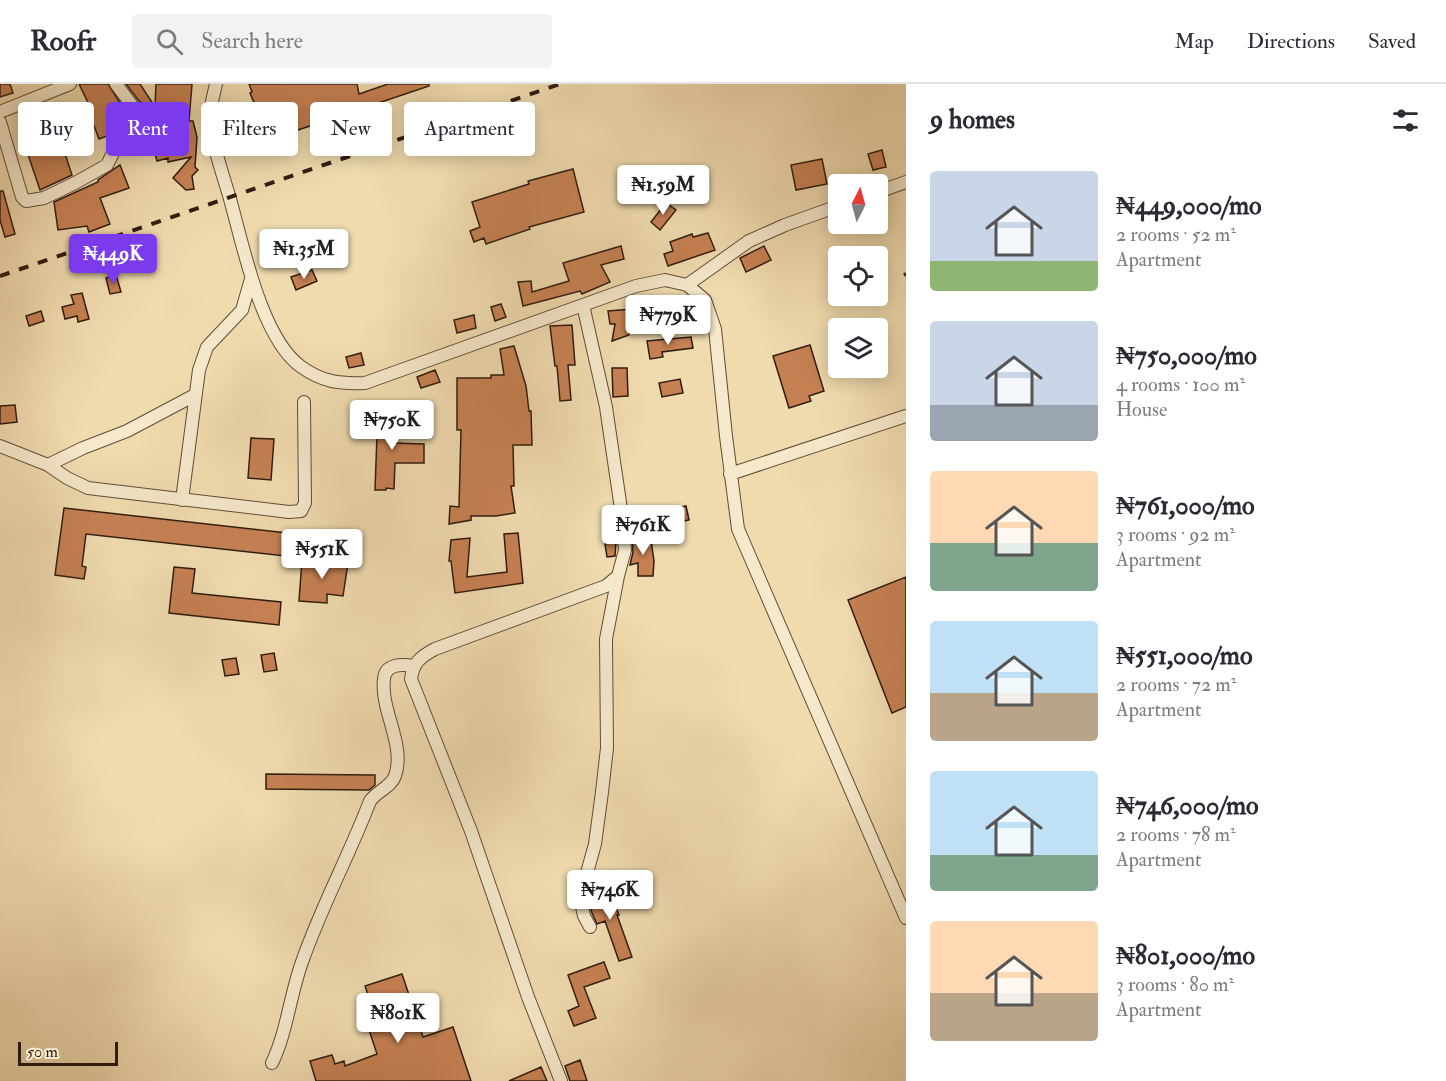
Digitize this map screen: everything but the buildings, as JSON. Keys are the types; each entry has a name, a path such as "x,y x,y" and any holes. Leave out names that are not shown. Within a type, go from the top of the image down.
{"street":[{"path":"0,112 70,84"},
{"path":"0,122 22,197 26,201 44,198 107,165 119,141 130,133 136,116 134,108 116,84"},
{"path":"216,84 210,110 210,128 251,279 277,340 298,365 320,378 342,384 365,383 636,286 665,280 687,285 705,300 716,329 730,474 738,529 906,918"},
{"path":"888,188 906,182"},
{"path":"687,285 749,241 784,225 828,210"},
{"path":"182,500 199,370 207,347 242,310 251,279"},
{"path":"583,305 606,407 625,550 606,639 607,748 602,792 595,844 580,898 584,916 590,927"},
{"path":"48,465 127,431 195,395"},
{"path":"0,446 48,465 88,488 289,512 302,511 305,503 304,402"},
{"path":"730,474 906,416"},
{"path":"561,1081 528,997 471,831 411,679 413,666 421,657 435,650 606,586 618,576"},
{"path":"272,1063 302,962 336,878 370,801 375,793 388,786 395,777 396,750 384,692 384,678 387,670 394,666 403,664 413,666"}],"railway":[{"path":"0,276 560,84"}]}
